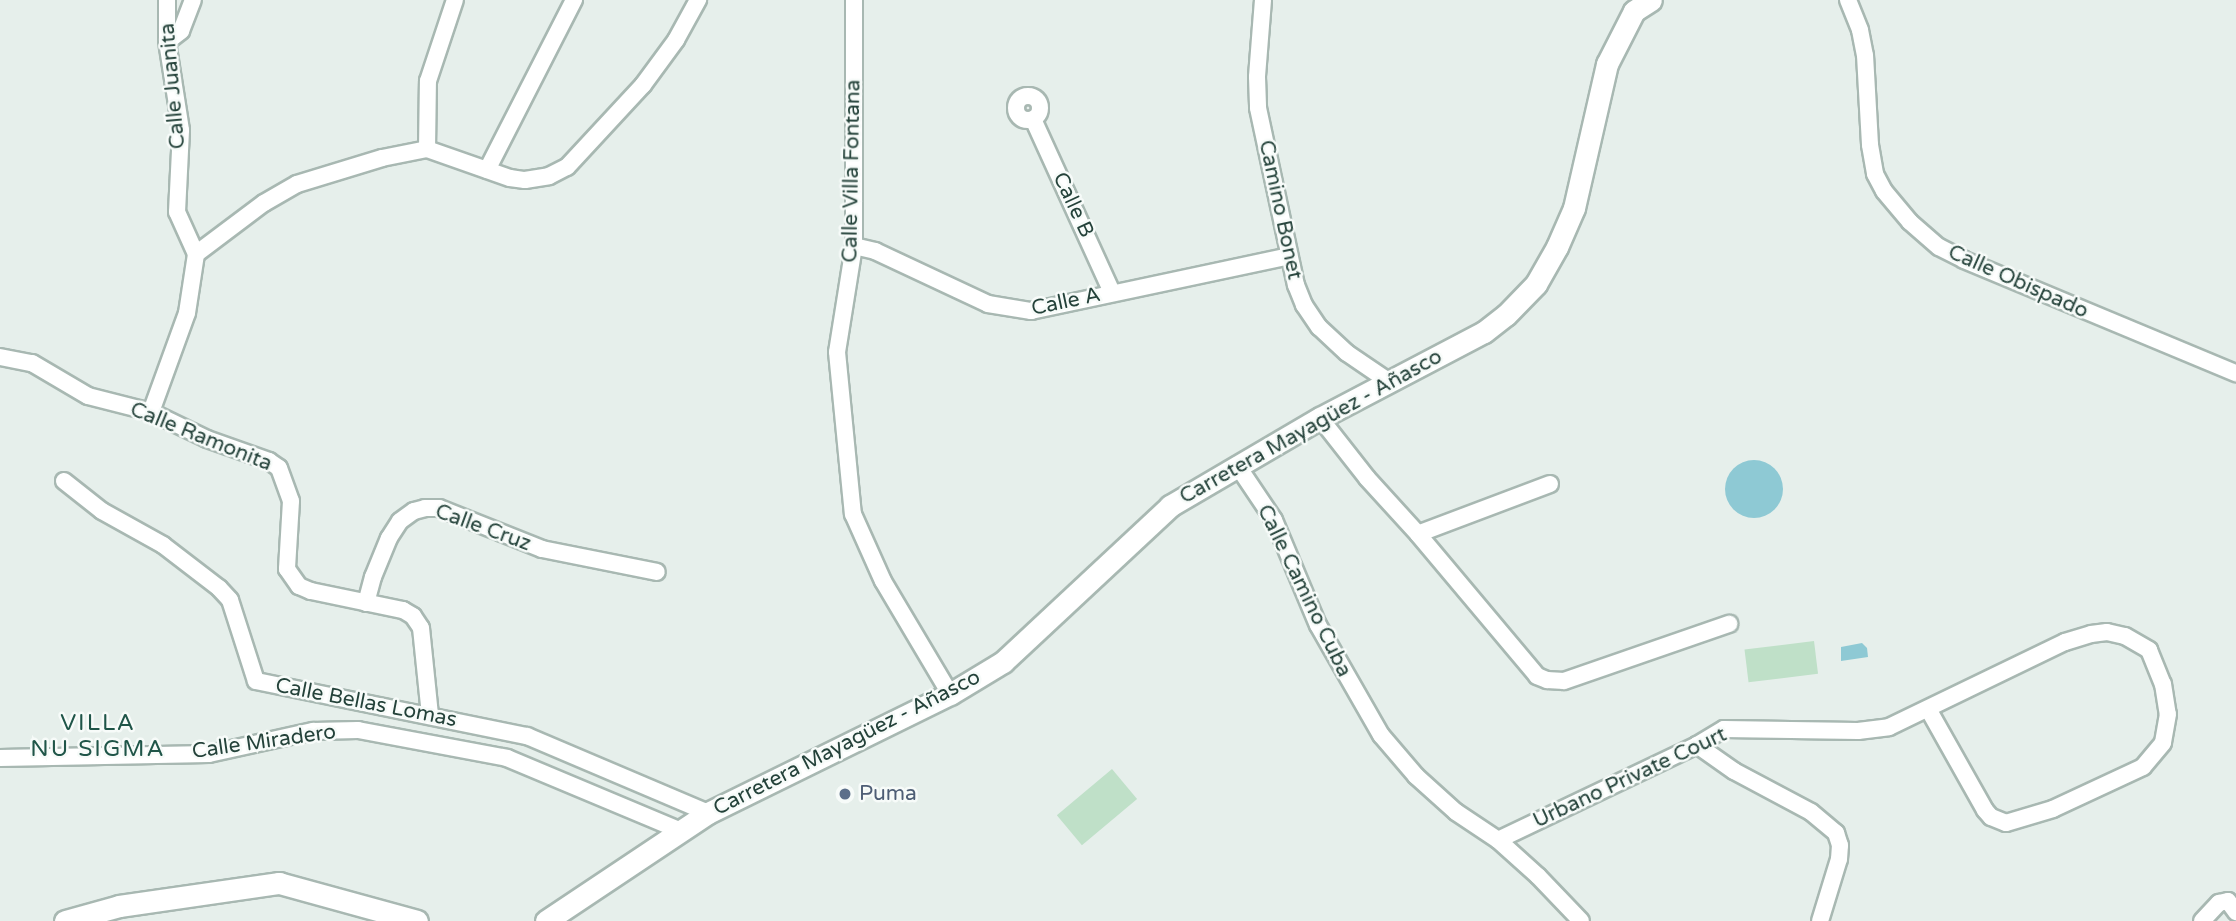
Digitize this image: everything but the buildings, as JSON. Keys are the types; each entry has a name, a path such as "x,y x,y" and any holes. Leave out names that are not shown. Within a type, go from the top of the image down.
{"main road":[{"name":"Carretera Mayagüez - Añasco","path":"546,921 708,813 950,694 1003,662 1170,506 1320,418 1484,332 1506,315 1536,284 1574,208 1607,64 1634,11 1651,0"},
{"path":"65,921 119,906 279,883 417,921"}],"street":[{"name":"Calle Juanita","path":"167,0 167,42 181,130 177,212 196,254"},
{"path":"167,42 181,31 193,0"},
{"path":"427,149 428,81 455,0"},
{"path":"487,170 574,0"},
{"path":"152,412 187,313 196,254 264,203 297,184 382,158 427,149 525,180 548,176 568,167 643,85 676,40 698,0"},
{"name":"Calle Villa Fontana","path":"854,0 854,246 837,352 853,514 883,581 950,694"},
{"name":"Camino Bonet","path":"1263,0 1257,77 1258,108 1289,256 1304,305 1319,327 1347,353 1388,381"},
{"name":"Calle Obispado","path":"1848,0 1866,55 1870,145 1875,174 1884,191 1910,222 1940,247 1964,260 2236,373"},
{"name":"Calle B","path":"1033,119 1112,292"},
{"name":"Calle A","path":"854,246 875,251 975,299 1004,309 1031,311 1289,256"},
{"name":"Calle Ramonita","path":"0,357 32,363 88,396 152,412 207,439 269,461 279,468 291,501 286,558 287,569 293,579 311,592 403,610 418,622 430,715"},
{"path":"1320,418 1367,478 1418,534 1537,676 1547,680 1564,681 1728,624"},
{"name":"Calle Camino Cuba","path":"1237,466 1274,520 1318,625 1381,735 1416,776 1456,813 1498,840 1538,876 1581,921"},
{"name":"Calle Bellas Lomas","path":"64,481 102,511 163,545 219,588 230,600 256,681 430,715 541,741 708,813"},
{"path":"1418,534 1550,484"},
{"name":"Calle Cruz","path":"366,603 389,538 400,521 414,511 425,508 439,508 542,549 657,572"},
{"name":"Urbano Private Court","path":"1498,840 1697,745 1724,729 1875,729 1902,722 1928,709 2064,642 2107,632 2125,636 2149,650 2164,684 2168,714 2163,743 2143,767 2053,809 2006,823 1991,817 1985,810 1928,709"},
{"name":"Calle Miradero","path":"0,758 209,754 313,730 358,730 507,758 679,830"},
{"path":"1697,745 1734,771 1811,812 1836,833 1840,845 1839,859 1820,921"},
{"path":"2202,921 2219,903 2228,901 2236,912"}],"green space":[{"path":"1814,641 1818,674 1749,682 1745,650"},
{"path":"1112,769 1137,799 1082,845 1057,815"}],"water":[{"path":"1748,460 1760,460 1775,468 1783,483 1783,495 1775,510 1760,518 1748,518 1733,510 1725,495 1725,483 1733,468"},
{"path":"1862,643 1867,648 1868,657 1841,661 1841,647"}],"place":[{"name":"Puma","path":"845,794"}],"district":[{"name":"VILLA NU SIGMA","path":"98,736"}]}
